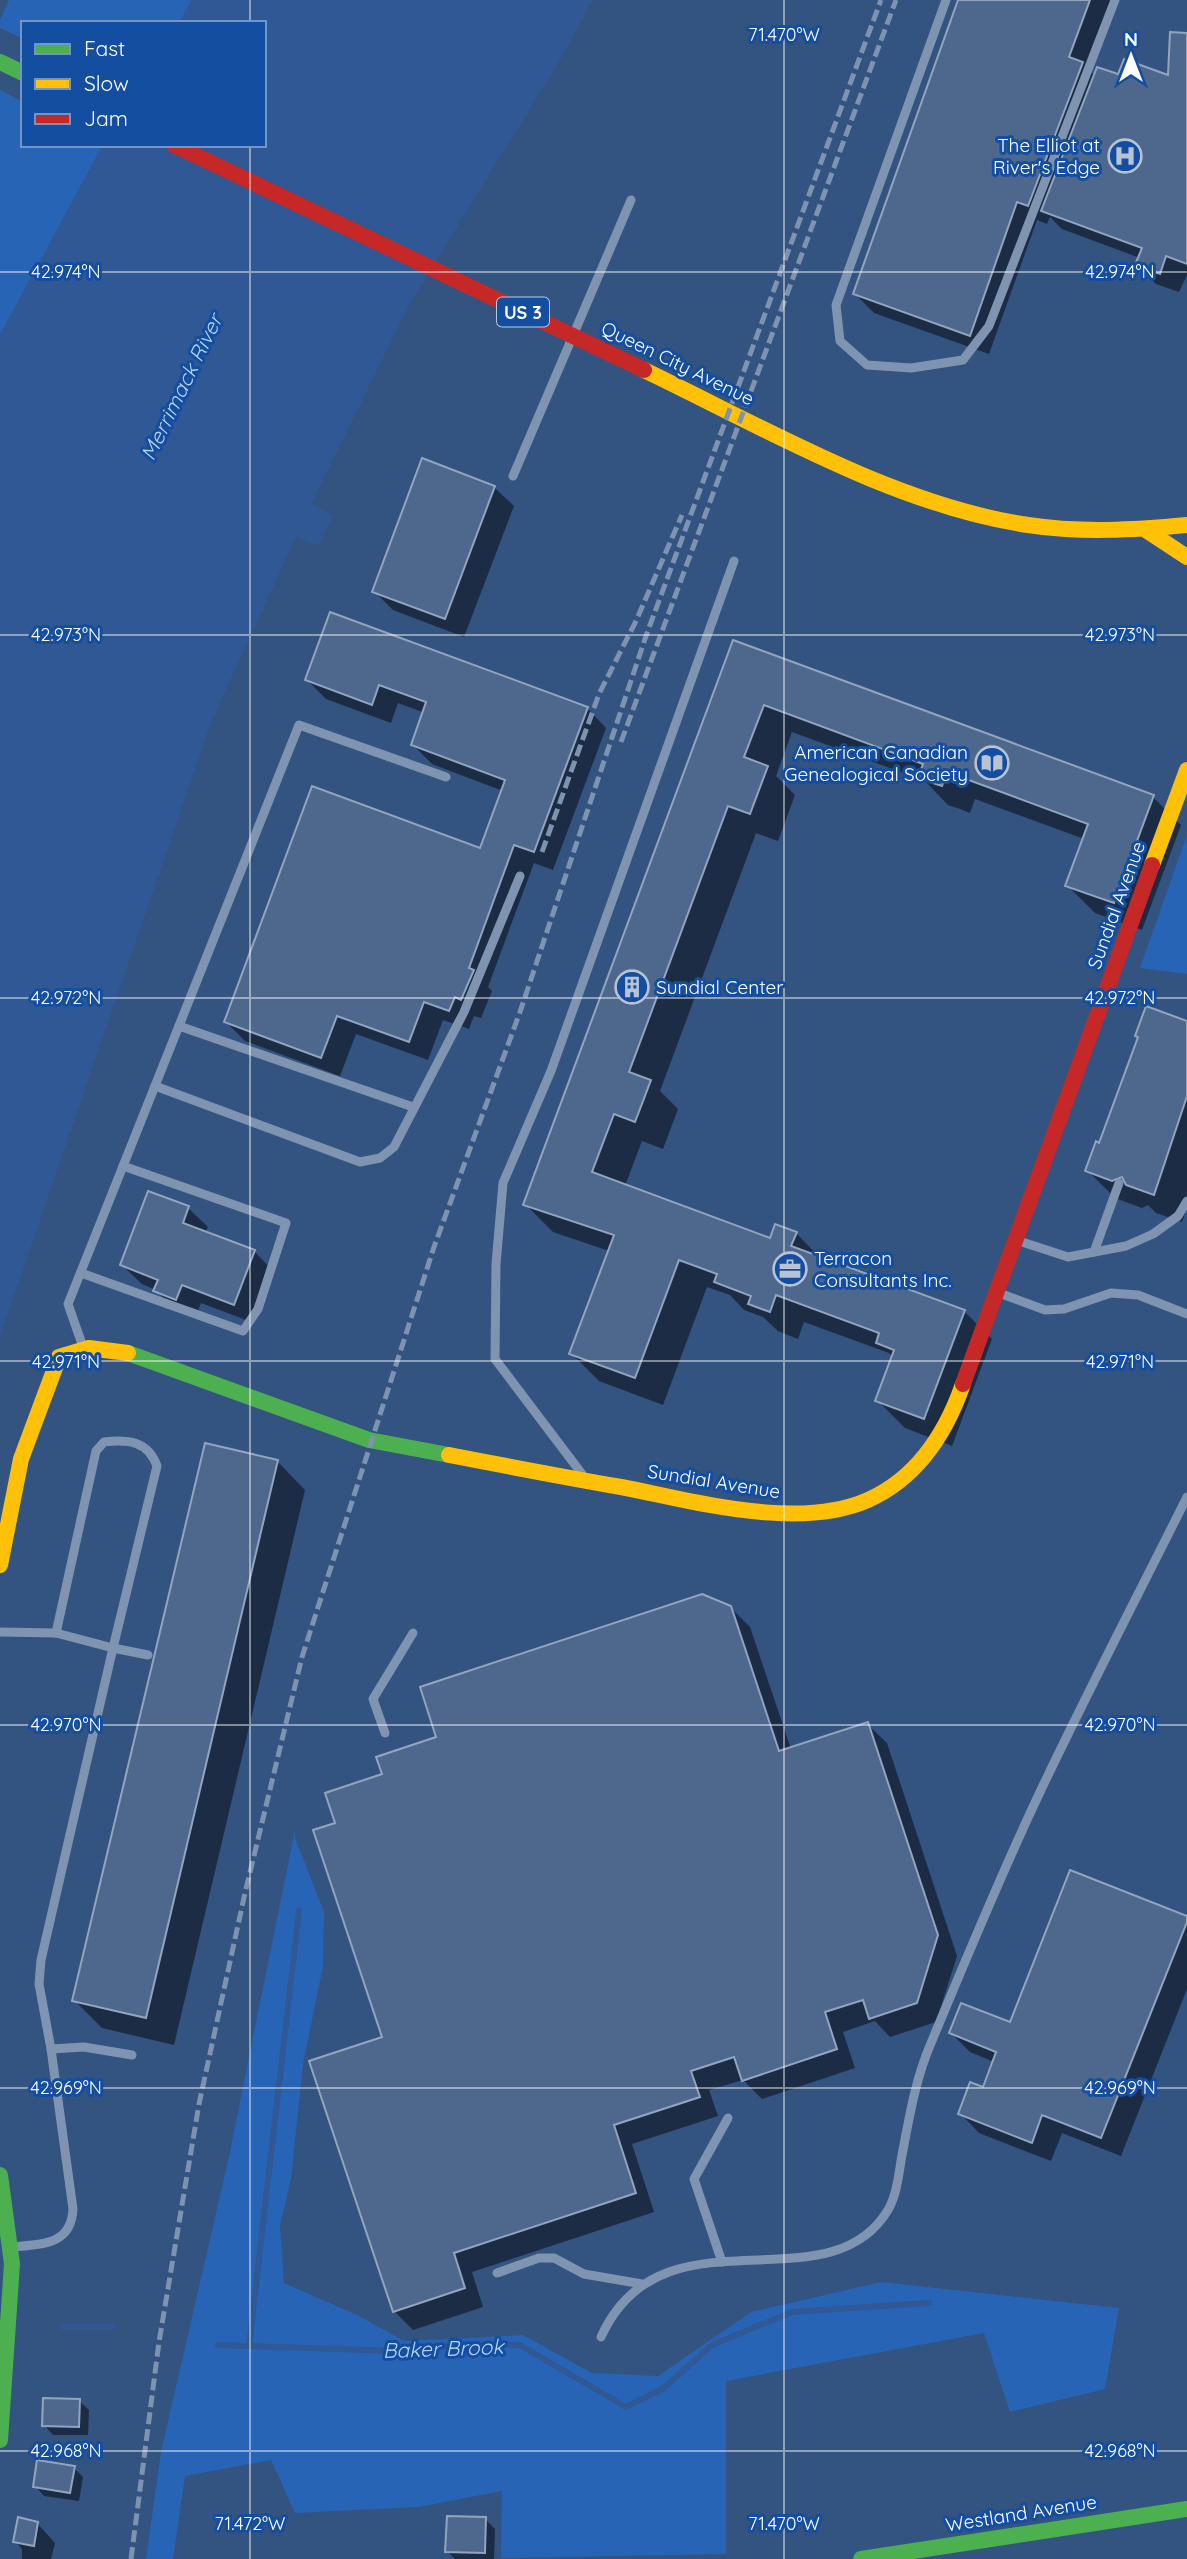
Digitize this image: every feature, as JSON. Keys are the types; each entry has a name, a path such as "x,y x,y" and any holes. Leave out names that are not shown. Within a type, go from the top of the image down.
{"street":[{"path":"0,62 21,72"},
{"name":"Queen City Avenue","path":"178,147 872,479 929,502 1013,525 1059,530 1146,530 1187,525"},
{"path":"1146,530 1173,545 1187,557"},
{"name":"Sundial Avenue","path":"83,1346 108,1347 138,1356 369,1440 777,1514 828,1511 878,1497 911,1475 937,1446 958,1399 1187,770"},
{"path":"0,1565 16,1476 34,1417 59,1357 83,1346"},
{"path":"0,2175 11,2247 9,2340 0,2440"},
{"name":"Westland Avenue","path":"861,2559 1187,2509"}],"lane":[{"path":"946,0 836,305 841,341 867,365 911,368 963,360 989,326 1115,0"},
{"path":"513,476 631,200"},
{"path":"587,1481 495,1359 496,1264 503,1183 551,1071 734,561"},
{"path":"83,1346 68,1304 299,725 446,776"},
{"path":"155,1086 360,1162 380,1158 394,1147 413,1107 438,1065 464,1012 520,876"},
{"path":"179,1026 413,1107"},
{"path":"81,1273 243,1331 258,1309 286,1223 123,1166"},
{"path":"1094,1252 1119,1183"},
{"path":"1017,1241 1068,1257 1126,1246 1153,1234 1178,1216 1187,1201"},
{"path":"998,1293 1045,1310 1063,1309 1111,1293 1138,1295 1187,1314"},
{"path":"11,2247 59,2239 72,2224 73,2208 51,2049 39,1984 41,1960 157,1466 153,1454 141,1444 104,1442 96,1451 56,1633"},
{"path":"601,2337 611,2315 642,2284 657,2274 722,2262 791,2258 848,2246 870,2232 889,2208 919,2073 942,2018 1039,1794 1187,1497"},
{"path":"0,1632 56,1633 148,1655"},
{"path":"385,1733 373,1699 413,1633"},
{"path":"51,2049 84,2047 132,2055"},
{"path":"722,2262 694,2179 728,2119"},
{"path":"497,2273 539,2258 554,2258 584,2274 642,2284"}],"shaded area":[{"path":"9,0 192,0 180,21 21,21 21,38 0,28 0,20"},
{"path":"0,90 21,101 21,147 102,147 0,335"},
{"path":"1187,835 1187,974 1140,968"},
{"path":"295,1830 295,1838 324,1912 323,1966 303,2064 291,2179 280,2226 284,2283 357,2315 404,2341 523,2335 592,2373 658,2376 751,2312 881,2282 1119,2308 1105,2389 1010,2412 984,2333 726,2381 726,2554 501,2558 502,2491 418,2507 295,2513 271,2460 185,2476 173,2559 146,2559 161,2452 228,2161"}],"water":[{"name":"Merrimack River","path":"192,0 592,0 564,54 413,298 311,504 333,515 319,546 296,537 212,720 0,1337 0,335 102,147 266,147 266,21 180,21"}],"building":[{"path":"958,0 1090,0 1069,57 1083,62 1028,206 1017,202 970,336 853,294"},
{"name":"The Elliot at River's Edge","path":"1170,32 1187,33 1187,264 1166,256 1160,274 1135,265 1142,248 1041,211 1097,67 1118,74 1124,59 1168,75"},
{"path":"422,458 495,486 445,619 372,592"},
{"path":"330,612 588,707 534,852 514,845 469,968 474,970 461,1000 455,997 449,1011 424,1002 409,1042 337,1016 321,1058 224,1022 312,786 480,848 505,780 411,745 426,702 379,685 372,705 305,680"},
{"name":"Sundial Center","path":"733,640 1154,795 1114,903 1065,886 1088,824 947,772 942,786 930,782 918,777 923,764 764,705 744,757 768,766 750,814 728,806 629,1072 651,1080 635,1122 614,1114 592,1172 770,1238 775,1224 797,1232 791,1246 965,1310 924,1419 875,1401 894,1350 876,1343 879,1333 776,1295 770,1312 748,1304 751,1296 714,1282 717,1274 679,1260 635,1378 569,1354 614,1235 523,1205"},
{"path":"1146,1006 1187,1021 1187,1096 1154,1195 1126,1185 1122,1177 1112,1181 1085,1171 1096,1141 1099,1143 1138,1037 1135,1036"},
{"path":"148,1191 189,1206 183,1223 255,1250 234,1305 182,1285 176,1300 153,1291 158,1280 120,1265"},
{"path":"205,1443 278,1460 146,2018 72,2001"},
{"path":"702,1594 731,1606 779,1751 868,1722 938,1935 917,2003 869,2019 863,2000 825,2012 837,2049 742,2081 734,2057 691,2071 700,2097 614,2125 636,2193 454,2253 465,2288 393,2312 309,2061 382,2037 313,1830 335,1823 325,1793 382,1774 376,1757 436,1737 420,1687"},
{"path":"1070,1870 1187,1916 1187,1922 1101,2138 1042,2115 1032,2143 958,2114 970,2082 983,2087 996,2052 949,2033 961,2003 1010,2022"},
{"path":"43,2398 80,2399 79,2427 42,2426"},
{"path":"37,2460 75,2466 70,2493 33,2487"},
{"path":"447,2516 486,2517 485,2553 445,2552"},
{"path":"18,2517 38,2522 34,2546 13,2542"}],"waterway":[{"name":"Baker Brook","path":"249,2346 299,1911"},
{"name":"Baker Brook","path":"218,2345 400,2351 469,2344 520,2345 626,2407 664,2388 712,2345 792,2312 929,2303"},
{"name":"Baker Brook","path":"63,2327 112,2327"}],"railway":[{"path":"131,2559 159,2342 199,2104 245,1893 302,1657 434,1247 520,1012 646,636 881,0"},
{"path":"621,742 896,0"},
{"path":"542,852 599,694 636,621 682,515"}],"traffic: fast":[{"path":"0,62 21,72"},
{"path":"128,1353 369,1440 449,1455"},
{"path":"0,2175 12,2264 0,2440"},
{"path":"861,2559 1187,2509"}],"traffic: slow":[{"path":"644,370 832,462 929,501 1028,525 1068,529 1187,525"},
{"path":"1146,530 1187,557"},
{"path":"1152,865 1187,770"},
{"path":"0,1565 21,1459 59,1357 89,1348 128,1353"},
{"path":"449,1455 746,1510 810,1513 840,1509 885,1491 915,1467 948,1420 963,1384"}],"traffic: jam":[{"path":"178,147 644,370"},
{"path":"963,1384 1152,865"}],"place":[{"name":"The Elliot at River's Edge","path":"1125,156"},
{"name":"American Canadian Genealogical Society","path":"992,763"},
{"name":"Sundial Center","path":"632,987"},
{"name":"Terracon Consultants Inc.","path":"790,1269"}]}
